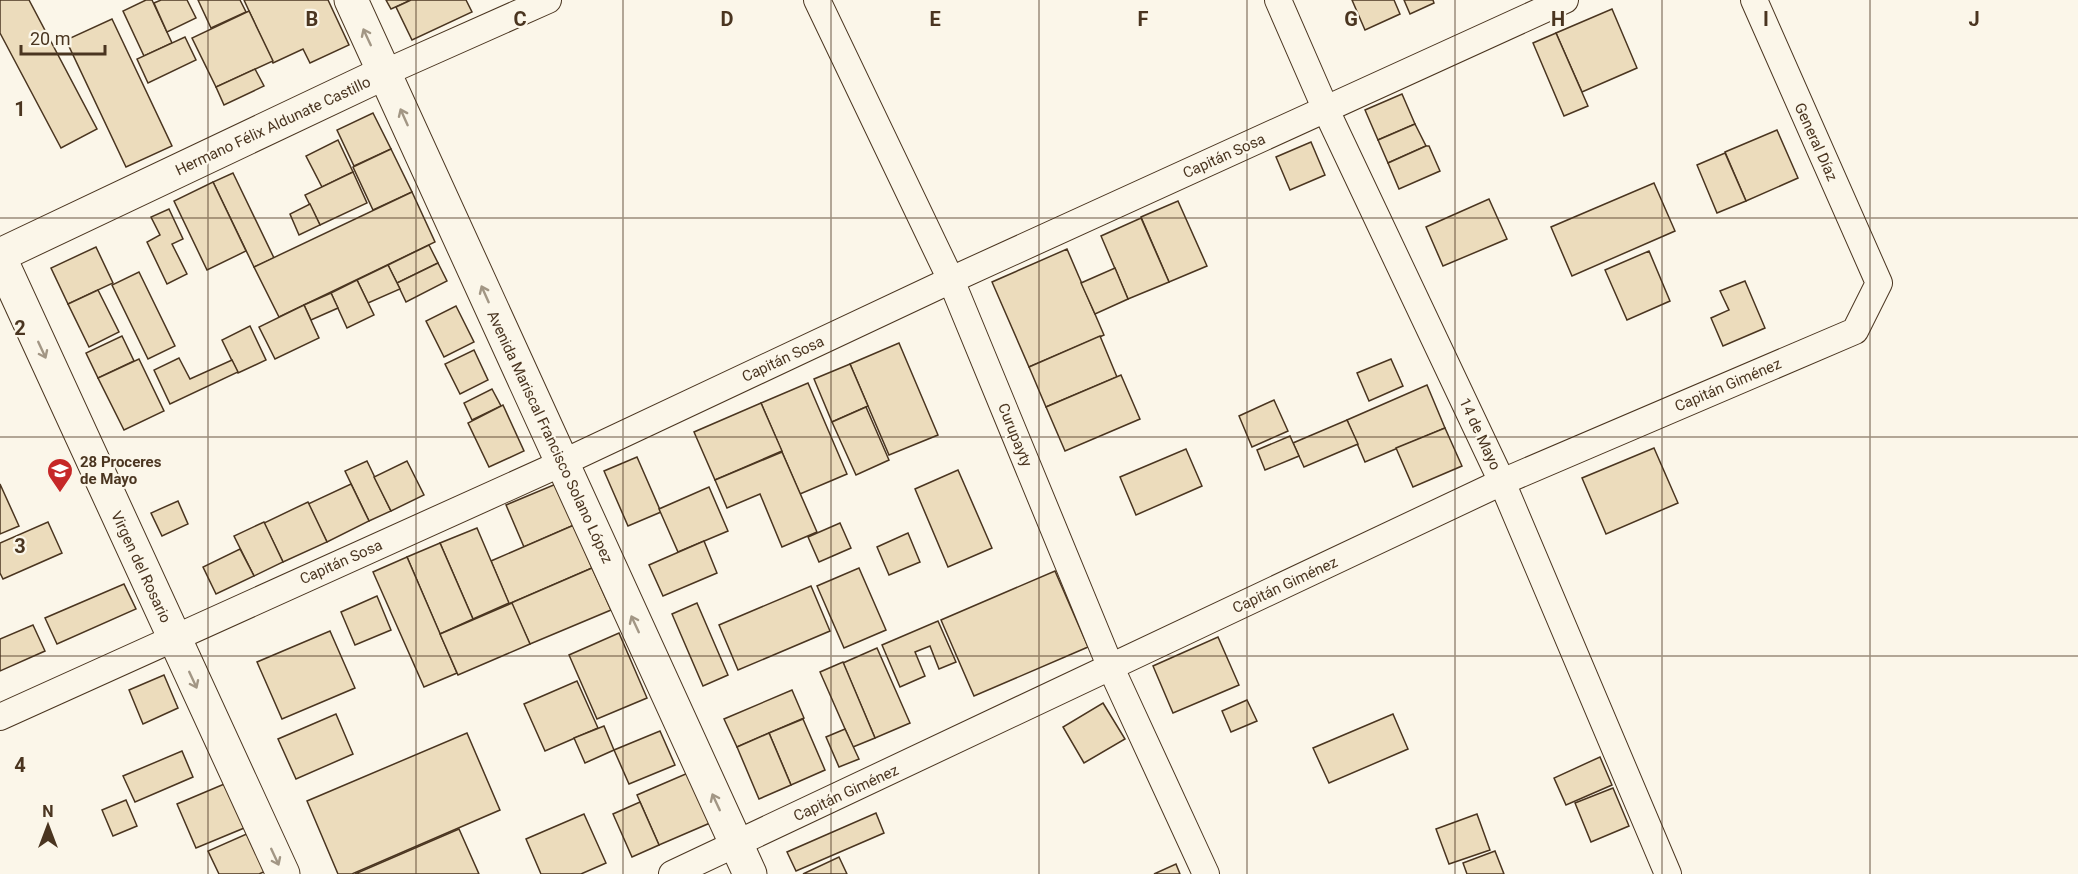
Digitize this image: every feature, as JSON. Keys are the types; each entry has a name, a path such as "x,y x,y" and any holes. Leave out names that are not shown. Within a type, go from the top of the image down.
{"main road":[{"name":"Avenida Mariscal Francisco Solano López","path":"351,0 750,874"},
{"name":"Hermano Félix Aldunate Castillo","path":"0,257 384,73"},
{"name":"Virgen del Rosario","path":"0,257 283,874"}],"street":[{"name":"Hermano Félix Aldunate Castillo","path":"384,73 548,0"},
{"name":"Curupayty","path":"817,0 951,280 1111,668 1206,874"},
{"name":"14 de Mayo","path":"1278,0 1326,110 1502,482 1668,874"},
{"name":"Capitán Sosa","path":"0,717 562,463 951,280 1565,0"},
{"name":"General Díaz","path":"1754,0 1879,283"},
{"name":"Capitán Giménez","path":"672,874 1502,482 1855,331 1879,283"}],"building":[{"path":"0,0 29,0 97,129 61,148 0,33"},
{"path":"146,0 152,0 172,43 144,56 123,11"},
{"path":"161,0 187,0 196,18 167,32 154,3"},
{"path":"198,0 240,0 246,12 211,28"},
{"path":"244,0 328,0 349,45 310,63 303,49 273,63"},
{"path":"386,0 411,0 391,9"},
{"path":"411,0 466,0 472,12 412,40 396,7"},
{"path":"1352,0 1394,0 1400,14 1365,30"},
{"path":"1404,0 1433,0 1434,3 1410,14"},
{"path":"1612,9 1637,68 1582,92 1556,33"},
{"path":"249,11 273,61 216,87 192,38"},
{"path":"112,19 172,146 126,167 66,40"},
{"path":"1556,33 1588,106 1564,116 1533,43"},
{"path":"185,37 196,60 148,83 137,59"},
{"path":"255,69 264,86 224,105 216,87"},
{"path":"1402,94 1415,124 1378,140 1365,110"},
{"path":"373,113 391,149 354,166 337,130"},
{"path":"1415,124 1426,146 1388,163 1378,140"},
{"path":"1777,130 1798,178 1746,201 1725,152"},
{"path":"338,140 353,172 322,187 306,156"},
{"path":"1311,142 1325,175 1290,190 1276,157"},
{"path":"1429,146 1440,171 1399,189 1388,163"},
{"path":"391,149 412,192 373,210 353,167"},
{"path":"1725,153 1746,201 1717,213 1697,165"},
{"path":"353,172 367,203 320,225 305,195"},
{"path":"233,173 274,258 254,267 213,182"},
{"path":"213,182 246,251 207,270 174,201"},
{"path":"1654,183 1675,231 1572,276 1551,227"},
{"path":"412,192 435,242 279,317 254,267"},
{"path":"1489,199 1507,239 1443,266 1426,227"},
{"path":"1178,201 1207,266 1169,282 1141,217"},
{"path":"310,204 320,225 299,235 290,214"},
{"path":"169,209 183,239 172,244 187,274 167,284 147,242 160,235 151,217"},
{"path":"1141,218 1169,282 1128,299 1101,236"},
{"path":"429,245 438,263 397,283 388,265"},
{"path":"96,247 113,283 68,304 51,268"},
{"path":"1067,249 1104,335 1029,367 992,282"},
{"path":"1649,251 1670,301 1627,320 1605,270"},
{"path":"438,263 447,281 406,302 397,283"},
{"path":"388,265 400,289 368,303 357,280"},
{"path":"1115,268 1128,299 1095,314 1081,283"},
{"path":"139,272 175,346 148,359 112,285"},
{"path":"357,280 374,315 347,328 331,293"},
{"path":"1745,281 1765,328 1723,346 1711,318 1729,310 1720,291"},
{"path":"98,290 119,332 89,347 68,304"},
{"path":"331,293 338,308 311,320 304,305"},
{"path":"304,305 319,338 275,359 259,327"},
{"path":"456,306 474,342 444,357 426,321"},
{"path":"250,326 266,360 238,373 222,340"},
{"path":"122,336 134,361 98,378 86,353"},
{"path":"1100,336 1117,377 1046,407 1029,367"},
{"path":"899,343 938,435 889,455 850,364"},
{"path":"474,350 488,380 460,394 445,364"},
{"path":"179,358 190,379 232,360 238,372 170,404 154,370"},
{"path":"139,359 164,411 124,430 98,378"},
{"path":"1391,359 1403,386 1369,401 1357,373"},
{"path":"850,364 868,406 832,422 814,379"},
{"path":"1121,375 1140,419 1065,451 1046,407"},
{"path":"808,383 847,474 800,494 761,403"},
{"path":"1427,385 1445,428 1365,462 1347,420"},
{"path":"492,389 501,406 472,420 464,403"},
{"path":"1274,400 1288,431 1252,447 1239,416"},
{"path":"761,403 782,451 715,480 694,432"},
{"path":"503,405 524,451 489,467 468,423"},
{"path":"866,407 889,460 856,475 832,422"},
{"path":"1347,420 1358,444 1304,467 1293,443"},
{"path":"1445,428 1462,466 1413,487 1396,448"},
{"path":"1290,436 1299,456 1265,470 1257,450"},
{"path":"1654,448 1678,503 1606,534 1582,478"},
{"path":"1186,449 1202,486 1136,515 1120,477"},
{"path":"782,452 817,532 782,547 760,494 727,508 715,480"},
{"path":"637,457 661,512 628,526 604,471"},
{"path":"367,461 391,511 369,521 345,471"},
{"path":"407,461 424,495 391,511 374,477"},
{"path":"958,470 992,548 948,567 915,489"},
{"path":"0,484 19,526 0,534"},
{"path":"351,484 369,521 327,542 308,504"},
{"path":"556,484 574,525 524,547 506,505"},
{"path":"709,487 728,531 678,552 659,509"},
{"path":"178,501 188,524 162,536 151,513"},
{"path":"308,502 327,542 283,562 264,523"},
{"path":"48,522 62,553 3,579 0,573 0,543"},
{"path":"264,522 283,562 254,576 234,536"},
{"path":"840,523 851,548 819,562 808,537"},
{"path":"574,525 592,568 509,604 491,561"},
{"path":"477,528 509,603 473,619 440,543"},
{"path":"908,533 920,562 889,575 877,547"},
{"path":"704,541 717,573 663,596 649,565"},
{"path":"440,543 473,619 440,634 407,557"},
{"path":"240,549 254,576 216,594 203,567"},
{"path":"407,557 457,673 424,687 373,572"},
{"path":"592,568 611,610 530,644 511,603"},
{"path":"859,568 886,630 844,648 817,586"},
{"path":"1055,571 1088,647 974,696 941,620"},
{"path":"124,584 136,609 57,644 45,618"},
{"path":"811,586 830,631 738,670 719,625"},
{"path":"377,596 391,630 355,645 341,612"},
{"path":"512,603 530,644 458,675 440,634"},
{"path":"697,603 728,675 703,686 672,614"},
{"path":"938,621 956,662 939,669 930,646 915,652 925,676 900,687 882,645"},
{"path":"33,625 45,651 0,671 0,639"},
{"path":"330,631 355,688 282,719 257,662"},
{"path":"619,633 647,698 597,719 569,655"},
{"path":"1218,637 1239,685 1173,713 1153,666"},
{"path":"877,648 910,723 875,738 843,663"},
{"path":"843,662 875,738 853,747 820,672"},
{"path":"164,675 178,708 143,724 129,690"},
{"path":"577,681 598,728 545,751 524,704"},
{"path":"792,690 804,718 737,747 724,719"},
{"path":"1247,700 1257,721 1231,732 1222,711"},
{"path":"1103,703 1125,739 1084,763 1063,727"},
{"path":"336,714 353,754 296,779 278,739"},
{"path":"1393,714 1408,749 1329,783 1313,748"},
{"path":"803,719 825,770 791,785 769,733"},
{"path":"604,726 614,750 585,763 574,738"},
{"path":"845,729 859,759 839,767 826,737"},
{"path":"660,731 675,765 629,784 614,750"},
{"path":"467,733 500,810 352,874 338,874 307,801"},
{"path":"769,733 791,785 759,799 737,747"},
{"path":"182,751 193,777 135,802 123,776"},
{"path":"1600,757 1612,785 1566,805 1554,778"},
{"path":"688,773 710,823 659,845 637,795"},
{"path":"229,782 249,826 196,848 177,804"},
{"path":"1613,788 1629,826 1591,842 1575,803"},
{"path":"126,800 137,826 113,836 102,810"},
{"path":"640,802 659,845 632,857 613,814"},
{"path":"876,813 884,833 796,871 787,852"},
{"path":"584,814 606,863 581,874 541,874 526,839"},
{"path":"1477,814 1490,850 1449,864 1436,829"},
{"path":"258,829 275,867 259,874 219,874 208,851"},
{"path":"459,829 479,874 355,874"},
{"path":"1495,851 1504,874 1467,874 1463,863"},
{"path":"839,857 847,874 803,874"},
{"path":"1176,864 1180,874 1154,874"}],"place":[{"name":"28 Proceres de Mayo","path":"60,494"}]}
